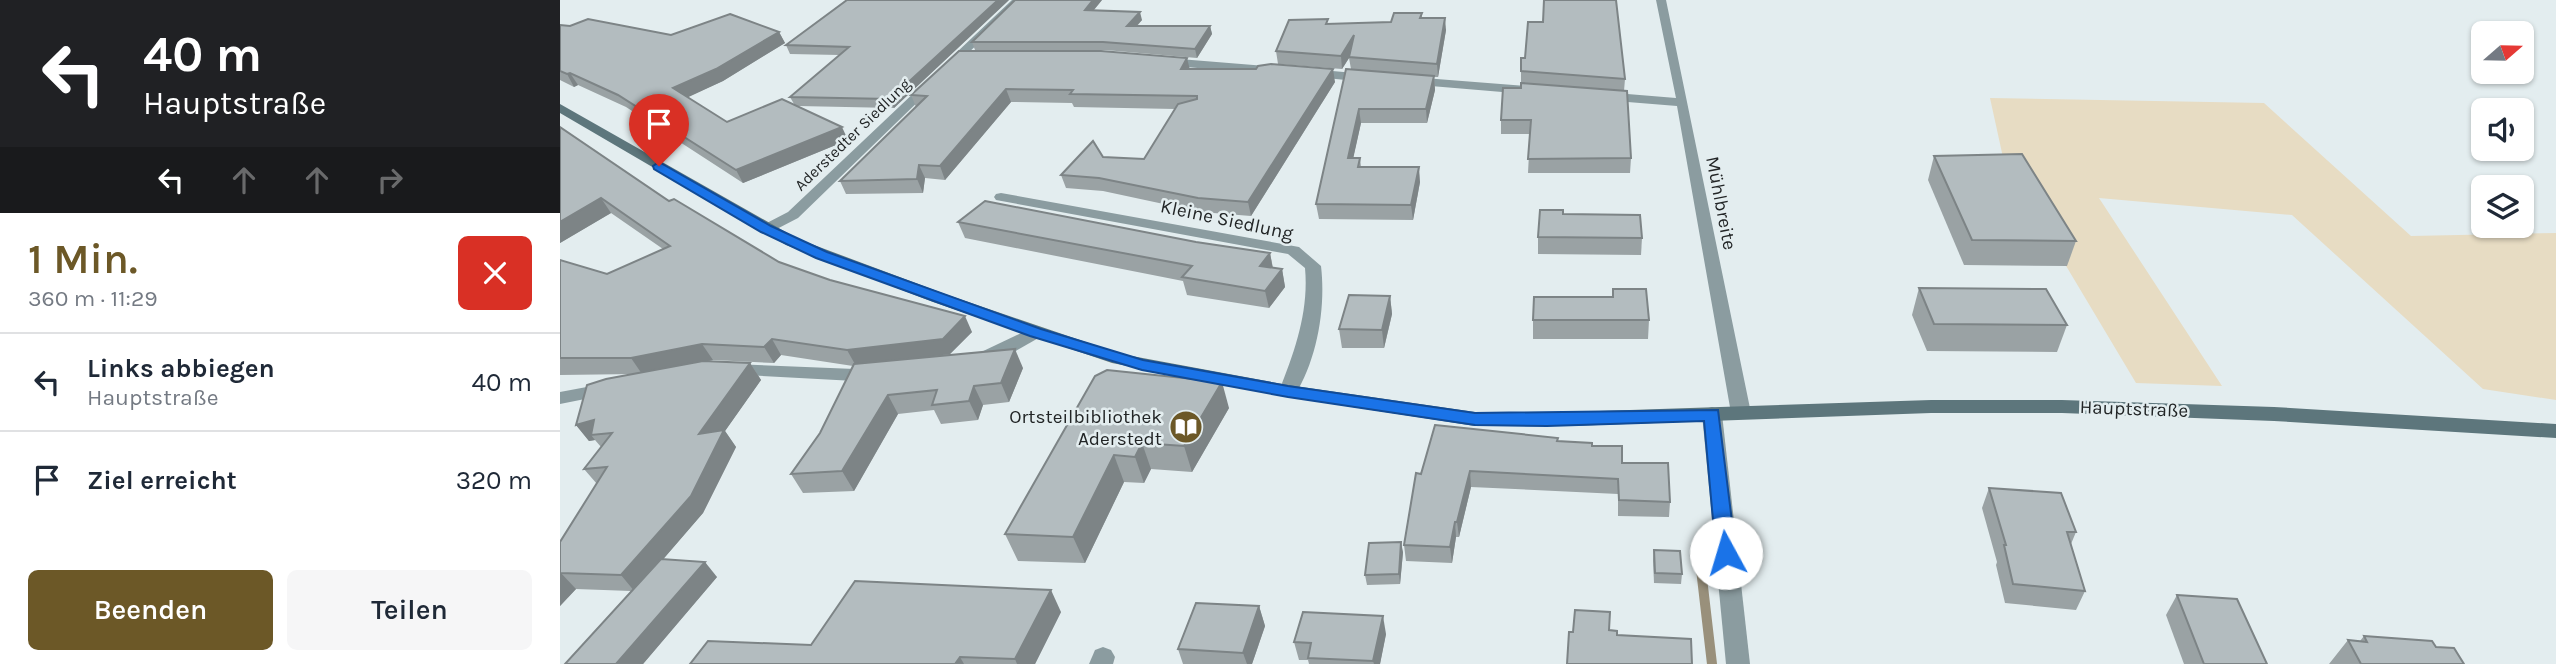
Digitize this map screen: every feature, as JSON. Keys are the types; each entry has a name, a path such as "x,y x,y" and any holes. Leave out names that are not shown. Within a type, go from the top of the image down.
{"main road":[{"name":"Hauptstraße","path":"560,108 766,229 821,255 1036,332 1142,365 1288,391 1475,419 1547,420 1988,406 2101,406 2234,411 2556,431"}],"street":[{"name":"Aderstedter Siedlung","path":"766,229 793,215 965,57 1018,0"},
{"name":"Mühlbreite","path":"1661,0 1741,413"},
{"path":"1147,61 1381,79"},
{"path":"1394,80 1546,92"},
{"path":"1587,95 1683,103"},
{"name":"Kleine Siedlung","path":"1001,197 1293,250 1313,266 1317,288 1303,355 1288,391"},
{"path":"965,361 978,360 1008,348 1036,332"},
{"path":"713,369 855,375 896,370"},
{"path":"560,398 624,386"},
{"path":"1712,414 1738,664"}],"shaded area":[{"path":"1990,98 2264,103 2411,236 2471,235 2471,238 2534,238 2534,233 2556,233 2556,400 2483,389 2292,215 2099,198 2222,386 2136,383 2004,162"}],"building":[{"path":"847,0 998,0 890,99 790,97 849,47 786,45"},
{"path":"1015,0 1093,0 1085,10 1140,12 1127,26 1210,26 1195,49 1103,42 972,42"},
{"path":"1544,0 1616,0 1625,79 1521,71 1521,58 1525,58 1528,22 1543,22"},
{"path":"1394,13 1422,13 1420,18 1445,18 1437,64 1349,57 1354,35 1341,56 1276,51 1289,20 1328,19 1326,24 1391,22"},
{"path":"730,14 779,32 716,69 673,88 727,122 782,99 842,127 736,170 618,95 560,71 560,25 570,26 588,19 671,35"},
{"path":"959,51 1101,51 1187,58 1181,69 1256,69 1258,66 1271,64 1333,69 1248,202 1198,198 1099,178 1061,175 1093,141 1103,157 1144,159 1178,104 1197,99 1197,96 1070,94 1073,90 1006,89 940,166 919,165 917,179 840,181 927,96 911,95"},
{"path":"1346,69 1434,76 1426,109 1359,109 1348,158 1360,158 1358,167 1419,167 1411,205 1316,204"},
{"path":"1521,83 1627,91 1631,158 1528,159 1531,120 1501,120 1503,88 1521,88"},
{"path":"560,127 669,201 674,199 779,262 830,280 965,316 943,339 847,350 772,339 764,347 702,344 631,358 560,358 560,260 607,274 670,246 601,198 560,222"},
{"path":"2022,154 2076,241 1972,240 1934,156"},
{"path":"985,201 1196,242 1270,253 1260,266 1282,269 1265,291 1182,277 1192,266 958,222"},
{"path":"1540,210 1563,210 1563,214 1640,215 1642,238 1538,237"},
{"path":"1919,288 2046,289 2067,325 1934,324"},
{"path":"1613,289 1646,289 1649,320 1533,320 1534,297 1613,297"},
{"path":"1349,295 1390,296 1382,330 1339,329"},
{"path":"1015,349 1001,383 974,386 969,401 932,405 937,390 888,395 842,471 791,474 820,433 854,364"},
{"path":"703,361 750,363 699,434 724,430 691,496 621,575 560,573 560,542 607,467 584,469 612,433 591,435 594,420 576,425 587,385"},
{"path":"1107,370 1222,382 1184,446 1142,443 1135,457 1114,455 1073,537 1005,534 1095,376"},
{"path":"1435,425 1558,438 1557,441 1592,443 1592,446 1622,446 1622,463 1668,463 1670,502 1619,500 1618,479 1470,471 1450,547 1404,545 1416,473 1421,474"},
{"path":"1989,488 2061,493 2076,532 2067,532 2085,591 2013,584 2006,545"},
{"path":"1401,542 1399,574 1365,575 1369,543"},
{"path":"1654,550 1680,551 1682,574 1655,573"},
{"path":"661,559 705,562 616,664 565,664"},
{"path":"855,581 1051,590 1015,659 960,657 955,664 690,664 708,641 811,645"},
{"path":"2177,595 2237,599 2267,664 2204,664"},
{"path":"1196,603 1259,606 1243,653 1178,649"},
{"path":"1575,610 1610,612 1609,630 1617,631 1617,635 1691,639 1692,664 1567,664 1569,632 1573,632"},
{"path":"1303,612 1383,616 1373,661 1308,658 1311,643 1294,642"},
{"path":"2364,636 2432,641 2436,647 2454,648 2464,664 2361,664 2348,640 2367,642"}],"waterway":[{"path":"1699,552 1712,664"}],"place":[{"name":"Ortsteilbibliothek Aderstedt","path":"1186,427"}],"route":[{"path":"659,166 766,229 821,255 1036,332 1142,365 1288,391 1475,419 1547,420 1712,414 1726,553"}]}
